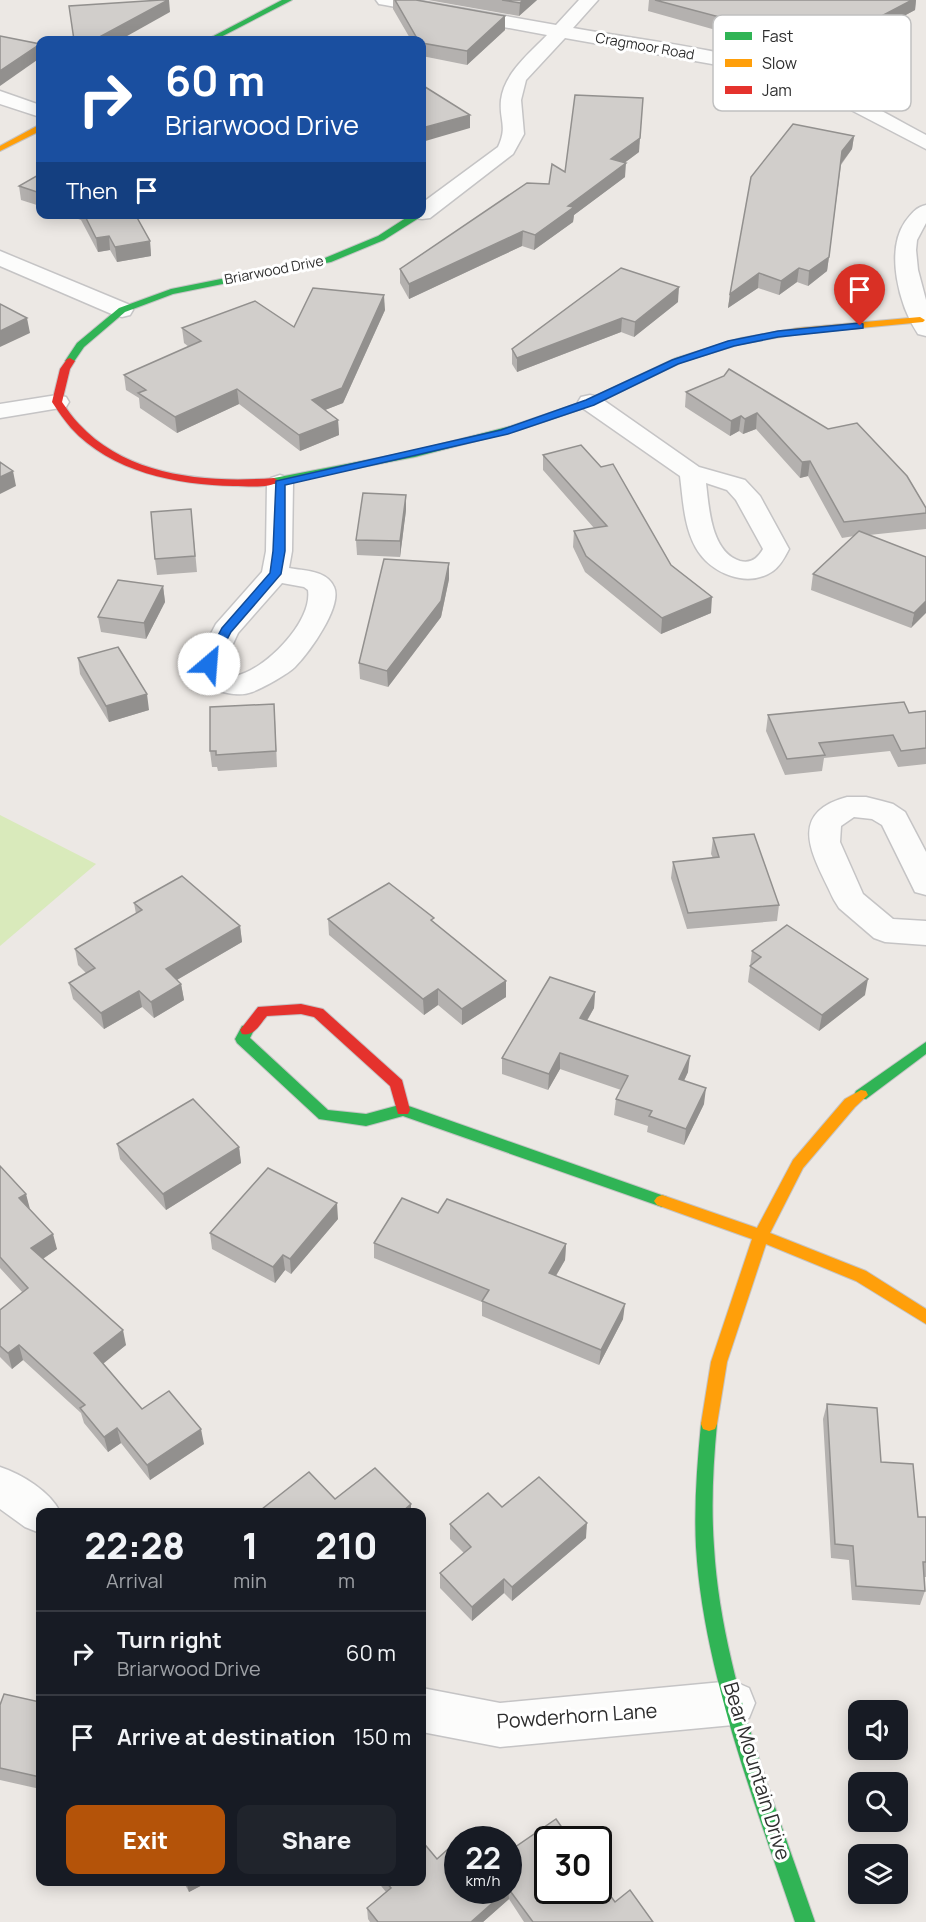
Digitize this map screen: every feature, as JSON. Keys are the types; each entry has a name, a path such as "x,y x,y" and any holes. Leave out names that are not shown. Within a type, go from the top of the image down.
{"street":[{"path":"218,36 288,0"},
{"name":"Cragmoor Road","path":"385,0 713,58"},
{"name":"Briarwood Drive","path":"426,210 506,150 514,134 511,100 517,79 589,0"},
{"path":"0,97 36,110"},
{"name":"Cragmoor Road","path":"867,111 926,143"},
{"path":"0,149 36,130"},
{"path":"426,188 448,195"},
{"path":"0,411 57,402 68,422 95,446 145,470 195,483 237,486 280,483 504,432 590,402 675,362 731,343 778,334 923,324 904,261 907,237 926,211"},
{"name":"Briarwood Drive","path":"57,402 65,369 80,345 122,310 171,292 328,260 381,238 412,219"},
{"path":"0,258 122,310"},
{"path":"590,402 692,473"},
{"path":"275,574 279,551 280,483"},
{"path":"926,884 894,819 882,811 866,807 846,807 826,822 824,842 850,900 885,930 926,933"},
{"path":"403,1110 397,1084 318,1013 294,1009 263,1011 250,1024 242,1040 324,1116 366,1120 403,1110 760,1236 861,1276 926,1317"},
{"name":"Bear Mountain Drive","path":"805,1922 733,1703 705,1560 702,1463 719,1362 760,1236 798,1164 850,1103 926,1047"},
{"path":"0,1485 36,1511"},
{"name":"Powderhorn Lane","path":"426,1711 500,1725 733,1703"}],"green space":[{"path":"0,815 96,864 0,946"}],"building":[{"path":"168,0 101,36 73,36 69,6"},
{"path":"395,0 416,0 505,16 467,51 426,44 426,36 416,36"},
{"path":"502,0 523,0 520,3"},
{"path":"655,0 912,0 883,15 713,15"},
{"path":"0,36 36,43 36,47 0,71"},
{"path":"426,88 470,115 426,127"},
{"path":"575,95 643,98 640,138 611,159 626,163 568,206 574,207 535,235 523,231 409,284 400,269 527,183 549,184 552,164 565,172"},
{"path":"793,124 854,136 842,151 829,257 809,271 799,268 781,281 759,273 730,294 751,177"},
{"path":"36,176 36,192 19,186"},
{"path":"86,219 138,219 150,241 115,247 109,236 96,238"},
{"path":"621,268 679,287 635,322 622,318 517,358 512,349"},
{"path":"313,288 384,295 342,388 312,400 338,420 299,435 237,389 175,417 138,393 146,390 124,375 201,341 182,328 255,301 294,327"},
{"path":"0,304 27,318 0,331"},
{"path":"729,369 828,429 857,423 907,476 926,508 926,513 844,522 810,461 802,462 757,413 745,419 741,416 731,421 686,392 724,376"},
{"path":"581,445 601,467 613,464 671,565 712,597 662,618 586,556 574,531 607,526 543,455"},
{"path":"0,462 13,471 0,477"},
{"path":"363,493 406,495 400,541 356,540"},
{"path":"191,509 195,556 155,559 151,512"},
{"path":"859,531 926,557 926,601 914,613 813,574"},
{"path":"384,559 449,563 441,601 387,671 359,663"},
{"path":"118,580 163,586 144,623 98,617"},
{"path":"118,647 147,694 106,706 78,658"},
{"path":"904,702 909,713 926,711 926,748 901,751 893,735 819,743 825,755 787,759 768,715"},
{"path":"274,704 276,751 216,755 216,751 210,751 210,707"},
{"path":"754,834 779,905 688,913 673,862 719,857 713,838"},
{"path":"182,876 240,926 166,969 181,984 151,1002 139,991 101,1013 69,983 95,968 75,949 142,910 134,903"},
{"path":"389,883 434,918 431,920 506,981 462,1009 438,989 423,999 328,919"},
{"path":"787,925 868,979 822,1015 750,966 761,957 752,951"},
{"path":"550,977 595,992 580,1018 690,1056 679,1079 706,1088 686,1129 649,1116 652,1111 616,1099 628,1076 560,1053 549,1074 502,1058"},
{"path":"193,1099 239,1147 163,1194 117,1144"},
{"path":"0,1166 26,1194 19,1198 53,1234 31,1248 123,1330 94,1353 142,1409 169,1391 201,1429 147,1465 117,1428 104,1437 80,1408 85,1405 19,1345 8,1353 0,1346 0,1310 28,1288 0,1257"},
{"path":"268,1168 337,1203 290,1259 283,1255 273,1267 210,1233"},
{"path":"402,1198 438,1213 447,1199 566,1244 549,1273 625,1304 601,1350 482,1301 489,1290 374,1243"},
{"path":"827,1404 877,1408 881,1462 913,1464 918,1517 926,1517 926,1562 923,1562 925,1591 856,1586 853,1546 835,1544"},
{"path":"375,1468 411,1504 406,1508 263,1508 309,1472 335,1499"},
{"path":"539,1477 587,1523 512,1587 504,1579 472,1607 440,1573 471,1547 450,1524 488,1493 502,1507"},
{"path":"4,1694 36,1701 36,1776 0,1768 0,1705"},
{"path":"556,1819 561,1826 546,1826"},
{"path":"534,1834 534,1904 612,1904 612,1898 615,1902 630,1890 653,1922 533,1922 520,1904 522,1904 522,1842"},
{"path":"426,1846 437,1859 444,1853 444,1904 491,1904 471,1922 378,1922 367,1908 391,1888 389,1886 426,1886"}],"traffic: fast":[{"path":"218,36 288,0"},
{"path":"70,361 80,345 122,310 171,292 328,260 381,238 411,219"},
{"path":"274,481 415,454 515,428 589,403 679,360 741,341"},
{"path":"247,1030 242,1039 324,1115 366,1120 403,1110 662,1201"},
{"path":"861,1095 926,1047"},
{"path":"709,1424 703,1486 705,1549 714,1613 727,1677 745,1740 805,1922"}],"traffic: slow":[{"path":"0,149 36,130"},
{"path":"741,341 798,331 920,320"},
{"path":"709,1424 719,1362 761,1236 798,1164 850,1103 861,1095"},
{"path":"662,1201 761,1236 861,1276 926,1317"}],"traffic: jam":[{"path":"70,361 65,369 57,402 75,426 98,446 124,461 153,472 183,479 214,483 274,481"},
{"path":"247,1030 263,1011 301,1009 318,1013 397,1084 403,1110"}],"route":[{"path":"209,664 226,630 275,574 279,551 280,483 407,456 504,432 590,402 675,362 731,343 778,334 860,326"}]}
